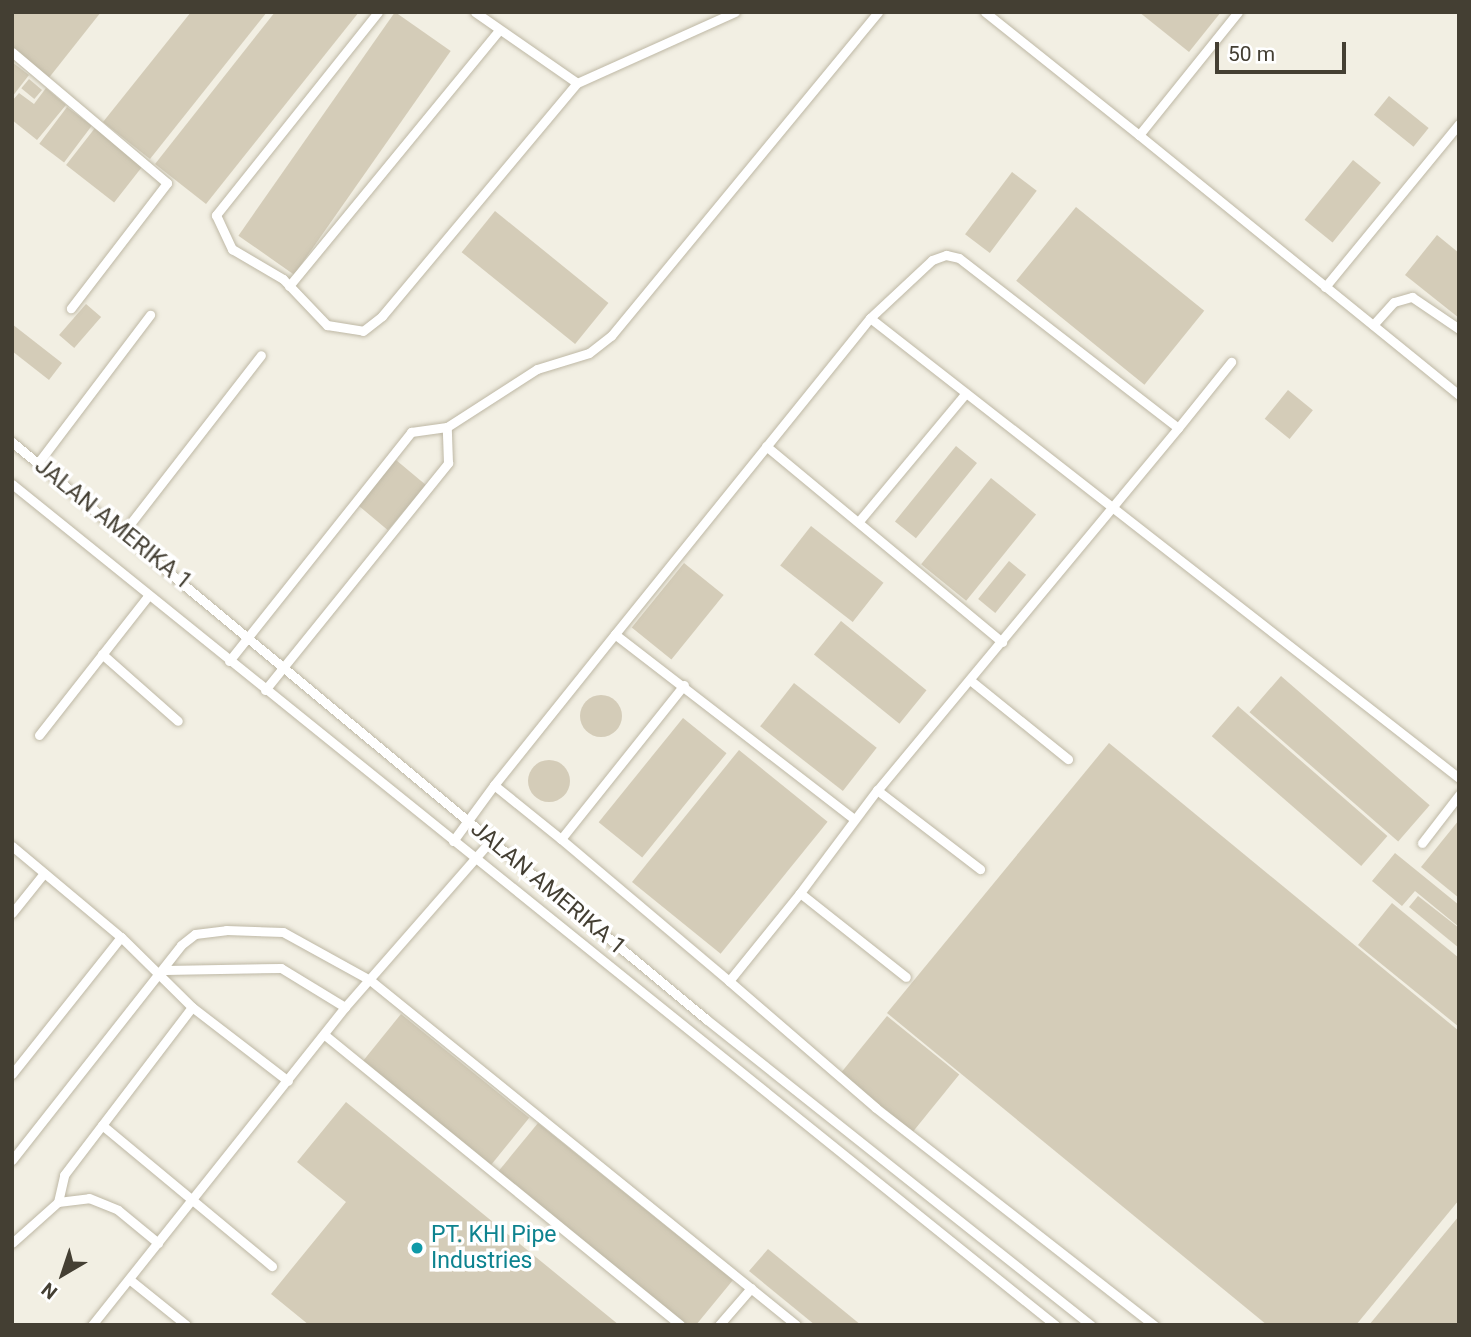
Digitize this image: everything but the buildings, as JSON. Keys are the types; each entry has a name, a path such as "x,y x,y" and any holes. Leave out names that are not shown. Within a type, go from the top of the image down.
{"lane":[{"path":"378,12 216,215 232,248 289,286 327,325 363,331 577,83 735,12"},
{"path":"229,662 411,432 447,427 537,369 589,353 611,336 878,12"},
{"path":"985,12 1459,394"},
{"path":"1139,135 1238,12"},
{"path":"478,13 577,83"},
{"path":"289,286 499,30"},
{"path":"12,52 167,183 71,308"},
{"path":"1325,288 1459,124"},
{"path":"453,841 469,823 494,785 870,318 932,260 959,258 1178,428"},
{"path":"1373,325 1394,302 1412,297 1459,329"},
{"path":"38,463 150,314"},
{"path":"870,318 1107,506 1459,778"},
{"path":"123,533 261,355"},
{"path":"729,981 800,893 877,790 1002,642 1107,506 1178,428 1231,362"},
{"path":"860,520 966,393"},
{"path":"265,690 448,463 447,427"},
{"name":"JALAN AMERIKA 1","path":"12,442 248,636 469,823 1091,1325"},
{"path":"766,446 860,520 1002,642"},
{"name":"JALAN AMERIKA 1","path":"12,484 229,662 1055,1325"},
{"path":"39,735 148,596"},
{"path":"615,634 854,819"},
{"path":"102,654 178,721"},
{"path":"970,680 1068,759"},
{"path":"561,839 684,685"},
{"path":"494,785 876,1108 1154,1325"},
{"path":"877,790 980,869"},
{"path":"1423,843 1459,795"},
{"path":"92,1325 326,1036 345,1007 491,840"},
{"path":"12,846 162,973 192,1007 288,1081"},
{"path":"12,914 44,873"},
{"path":"800,893 906,977"},
{"path":"12,1160 195,934 262,928 302,938 370,980 796,1325"},
{"path":"12,1074 121,937"},
{"path":"162,973 281,968 345,1007"},
{"path":"58,1202 57,1185 192,1007"},
{"path":"326,1036 680,1325"},
{"path":"103,1125 194,1198 272,1266"},
{"path":"12,1243 58,1202 89,1198 118,1210 158,1242"},
{"path":"129,1279 186,1325"},
{"path":"719,1325 751,1288"}],"place":[{"name":"PT. KHI Pipe Industries","path":"417,1248"}]}
